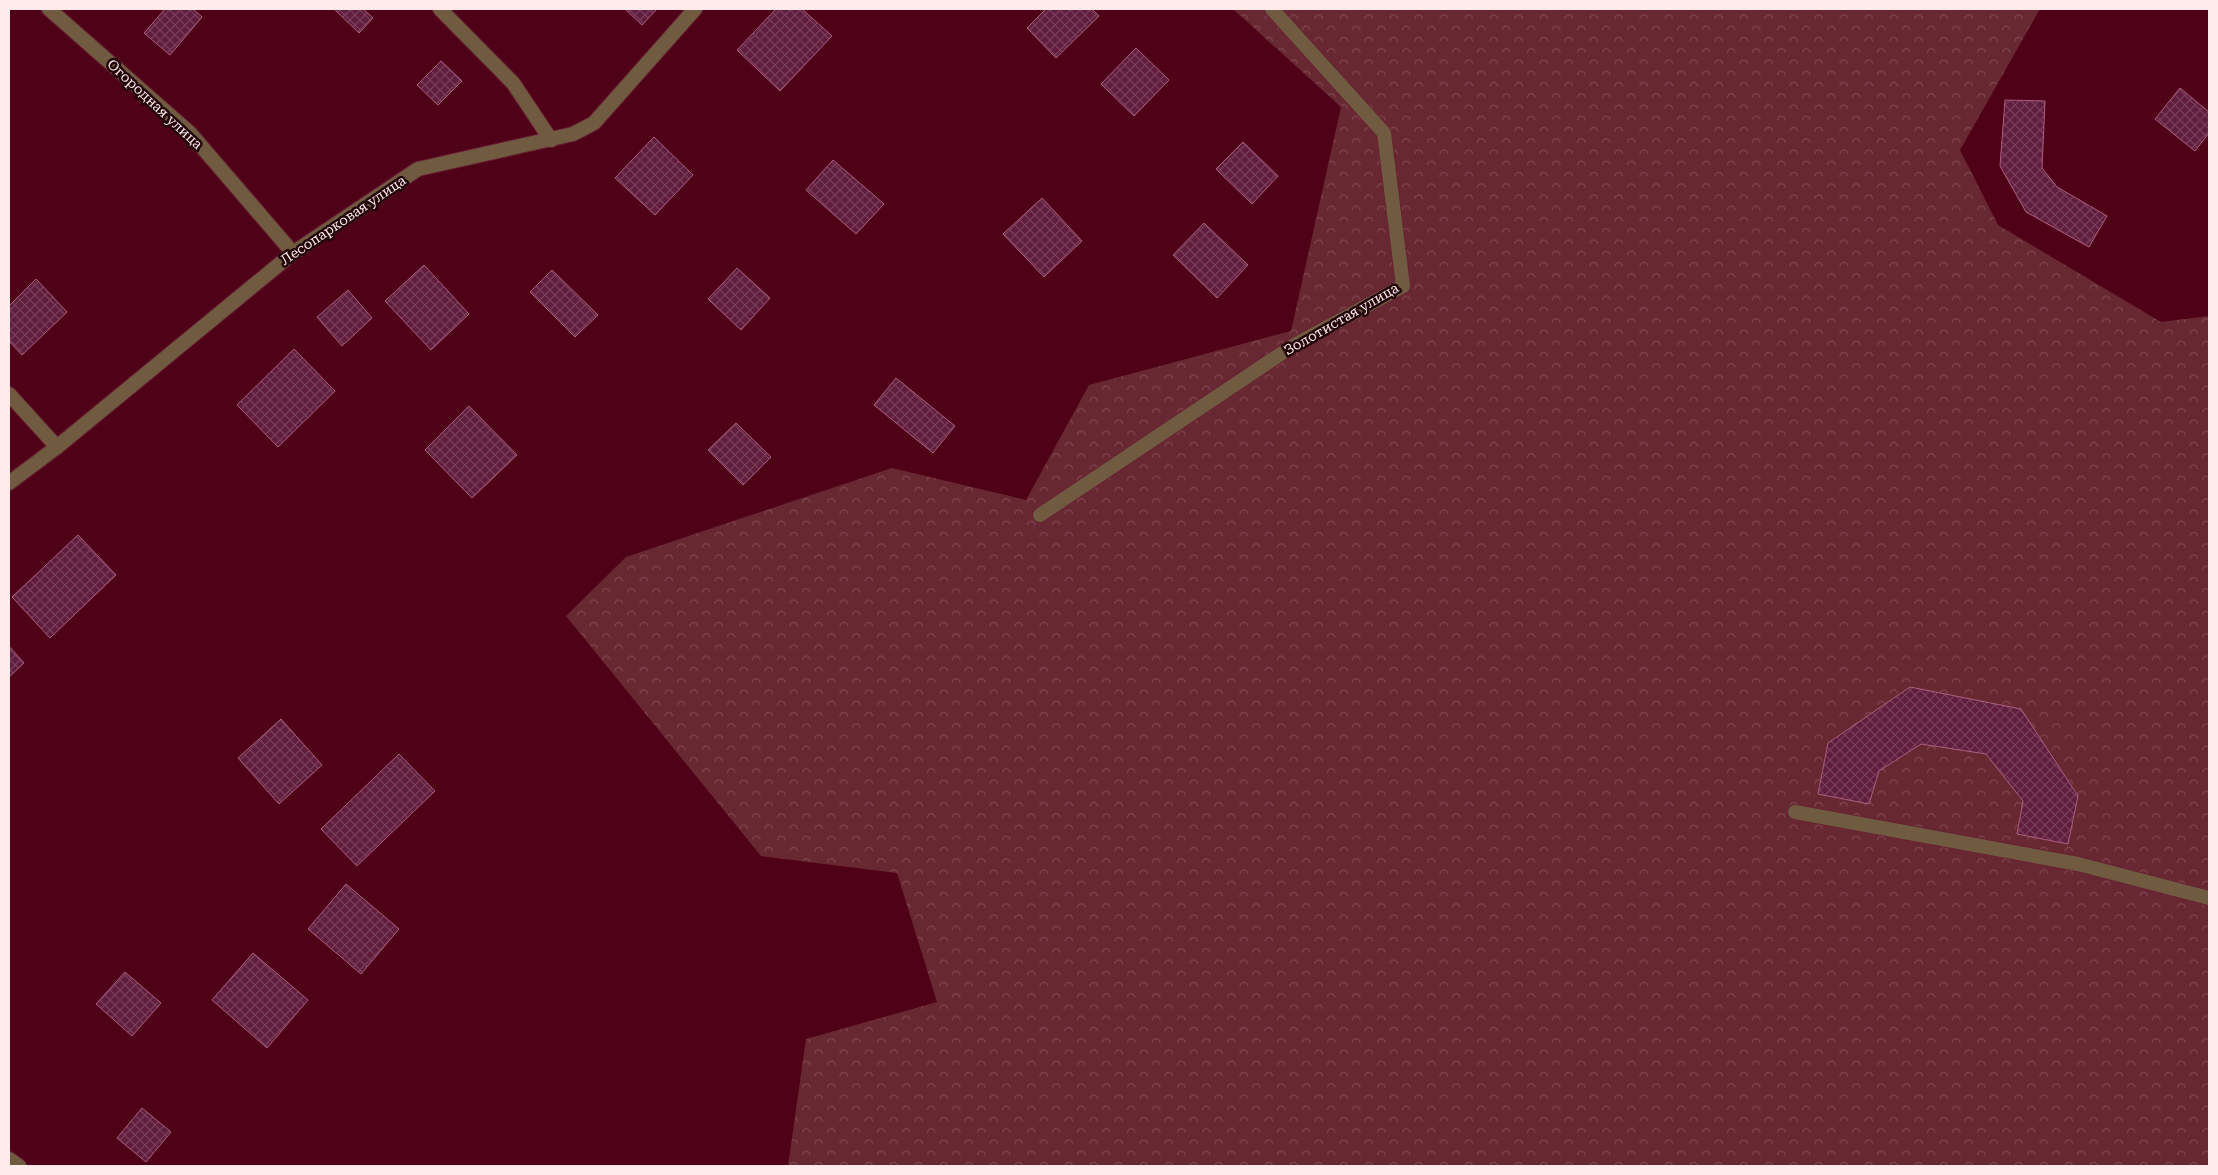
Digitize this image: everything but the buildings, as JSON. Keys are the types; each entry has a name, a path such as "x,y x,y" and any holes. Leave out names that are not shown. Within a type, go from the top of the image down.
{"street":[{"name":"Огородная улица","path":"49,9 190,133 293,253"},
{"path":"440,9 513,83 551,140"},
{"name":"Лесопарковая улица","path":"9,483 57,447 293,253 418,169 551,140 573,134 594,123 695,9"},
{"name":"Золотистая улица","path":"1040,515 1291,347 1403,286 1384,133 1272,9"},
{"path":"9,394 57,447"},
{"path":"1795,812 2078,864 2209,898"},
{"path":"9,1159 19,1166"}],"green space":[{"path":"1233,9 2040,9 1960,150 1998,225 2161,322 2209,316 2209,1166 788,1166 806,1039 937,1002 897,873 761,856 566,616 626,557 892,468 1026,500 1089,385 1291,331 1341,107"}]}
